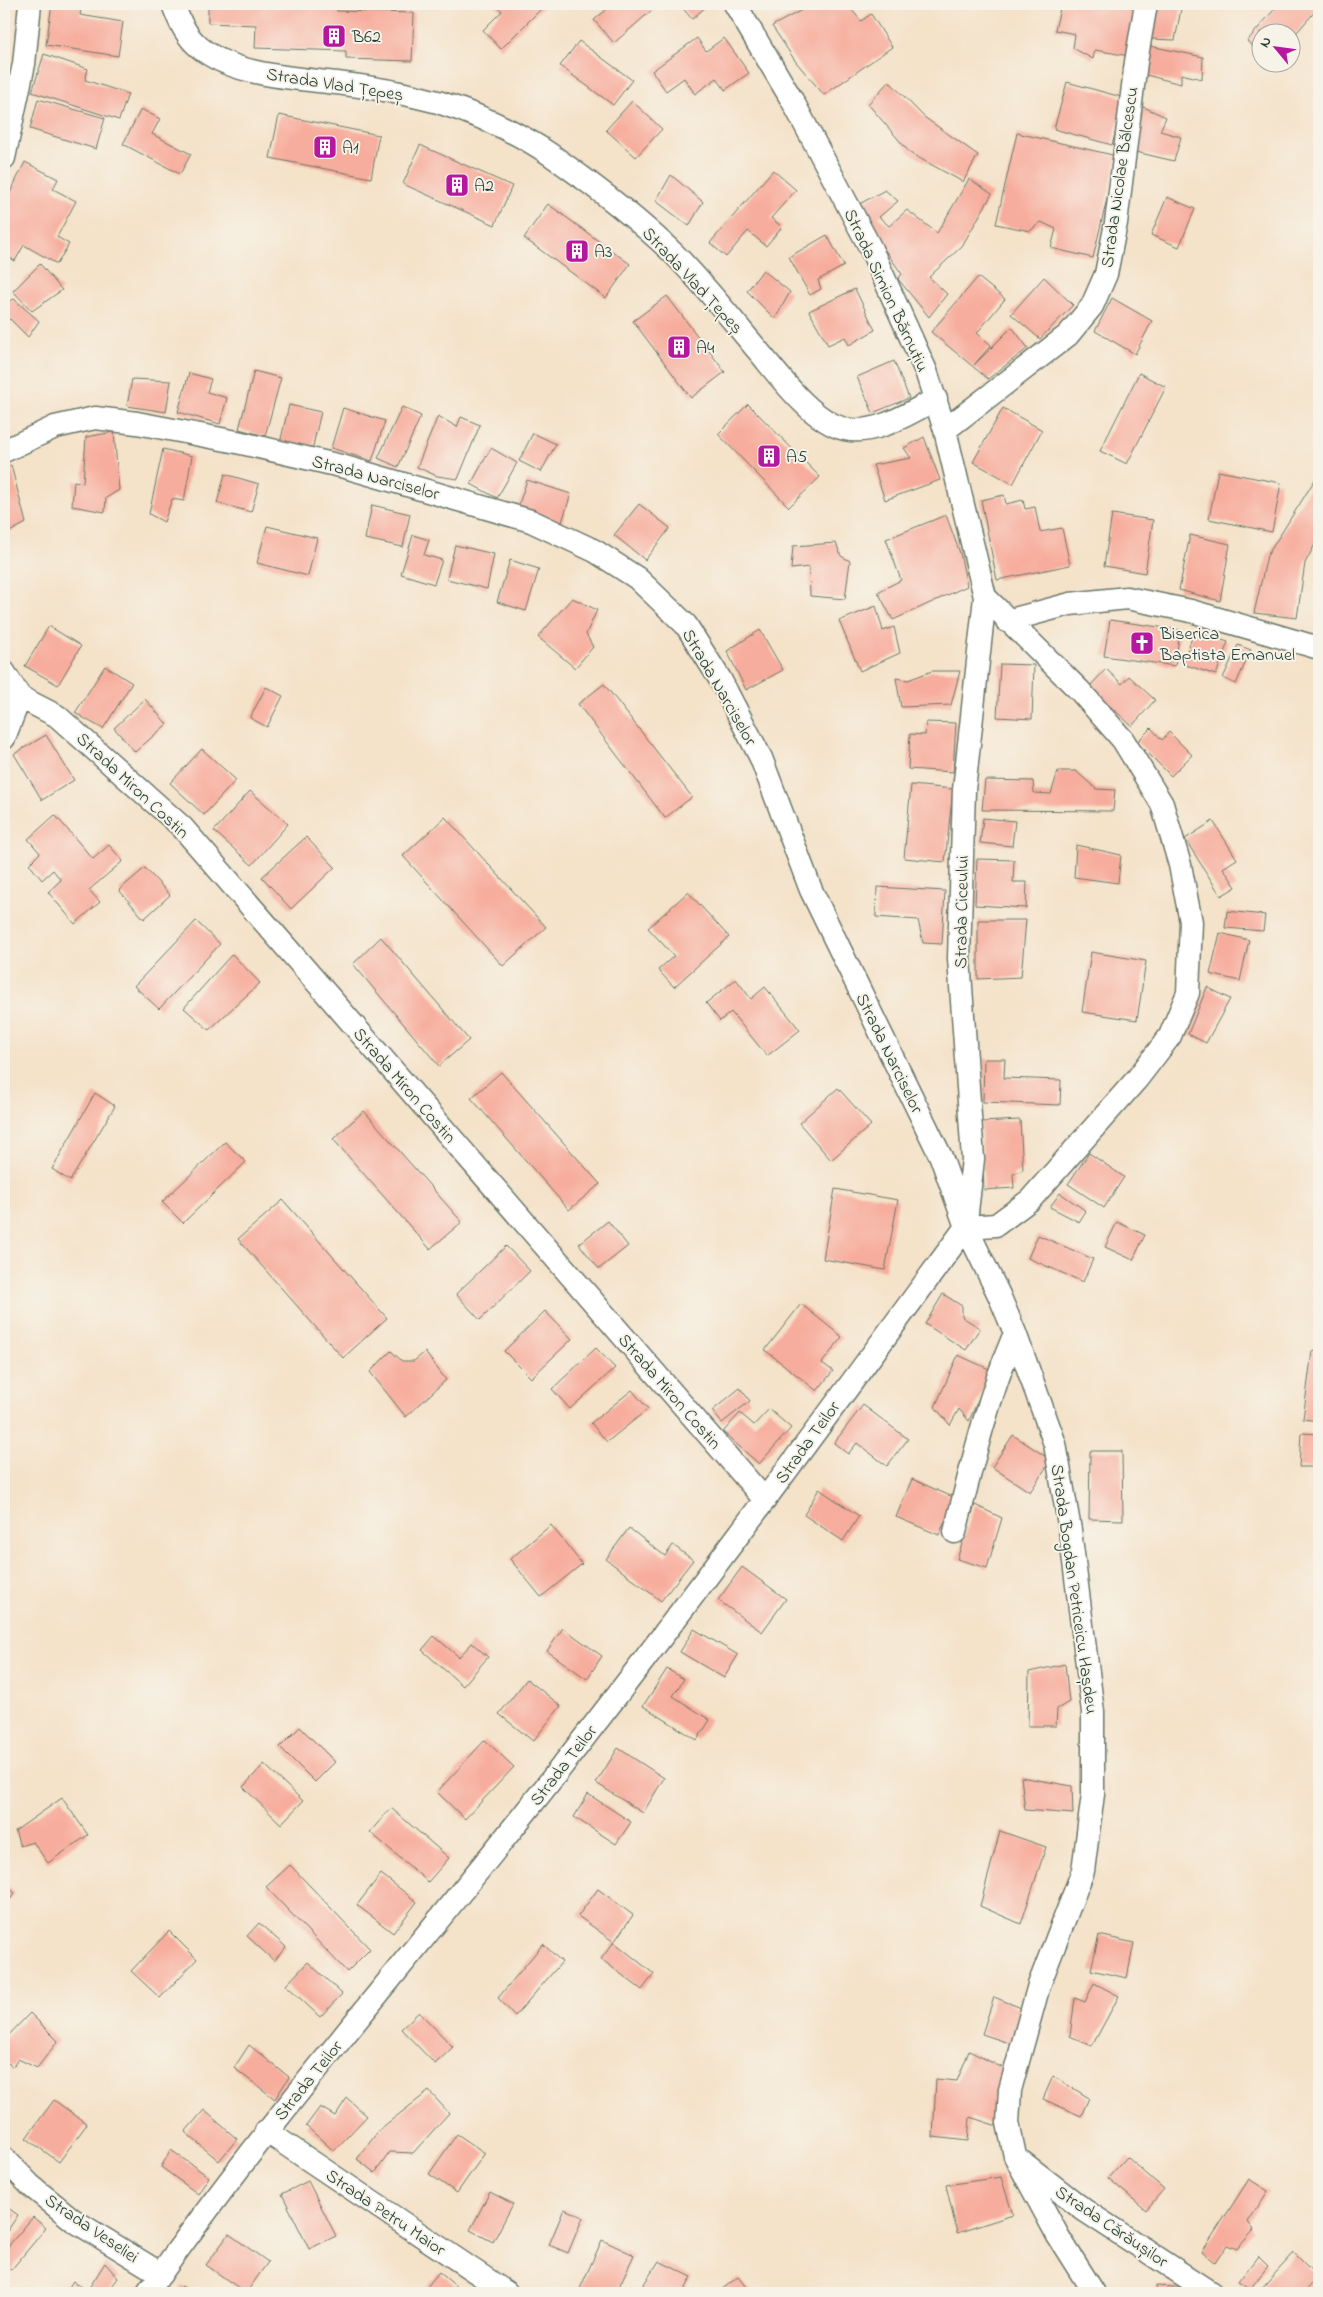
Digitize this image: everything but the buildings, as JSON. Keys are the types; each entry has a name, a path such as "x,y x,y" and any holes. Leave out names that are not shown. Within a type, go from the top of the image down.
{"street":[{"path":"4,158 24,64 30,4"},
{"name":"Strada Vlad Țepeș","path":"173,4 183,27 199,47 220,60 248,69 290,78 338,83 438,102 489,122 542,149 620,205 675,255 794,394 820,416 844,429 863,430 874,427 936,399"},
{"name":"Strada Simion Bărnuțiu","path":"736,4 792,100 871,249 936,399 985,597"},
{"name":"Strada Nicolae Bălcescu","path":"945,430 1068,335 1092,306 1106,274 1116,223 1136,62 1146,4"},
{"name":"Strada Narciselor","path":"4,451 55,427 95,418 137,423 237,442 345,467 531,521 595,551 637,578 686,626 720,679 761,758 811,890 941,1157 966,1227"},
{"path":"966,1227 996,1226 1030,1200 1148,1065 1170,1036 1188,993 1191,922 1180,865 1162,804 1123,740 1080,691 1007,621 985,597"},
{"name":"Strada Ciceului","path":"966,1227 973,1159 959,958 964,800 985,597"},
{"path":"1007,621 1070,604 1127,598 1191,611 1319,648"},
{"path":"4,672 20,697 4,738"},
{"name":"Strada Miron Costin","path":"20,697 57,716 182,827 765,1500"},
{"name":"Strada Bogdan Petriceicu Hașdeu","path":"966,1227 999,1295 1055,1444 1070,1530 1093,1712 1093,1794 1083,1871 1039,1985 1010,2090 1008,2122 1015,2156 1084,2287"},
{"name":"Strada Teilor","path":"147,2293 266,2131 543,1790 765,1500 966,1227"},
{"path":"955,1532 985,1414 997,1374 1014,1333"},
{"name":"Strada Petru Maior","path":"266,2131 507,2293"},
{"name":"Strada Cărăușilor","path":"1015,2156 1084,2210 1210,2293"},
{"name":"Strada Veseliei","path":"4,2158 30,2185 73,2220 161,2274"}],"place":[{"name":"B62","path":"334,36"},
{"name":"A1","path":"325,147"},
{"name":"A2","path":"457,185"},
{"name":"A3","path":"577,251"},
{"name":"A4","path":"679,347"},
{"name":"A5","path":"769,456"},
{"name":"Biserica Baptista Emanuel","path":"1142,643"}]}
